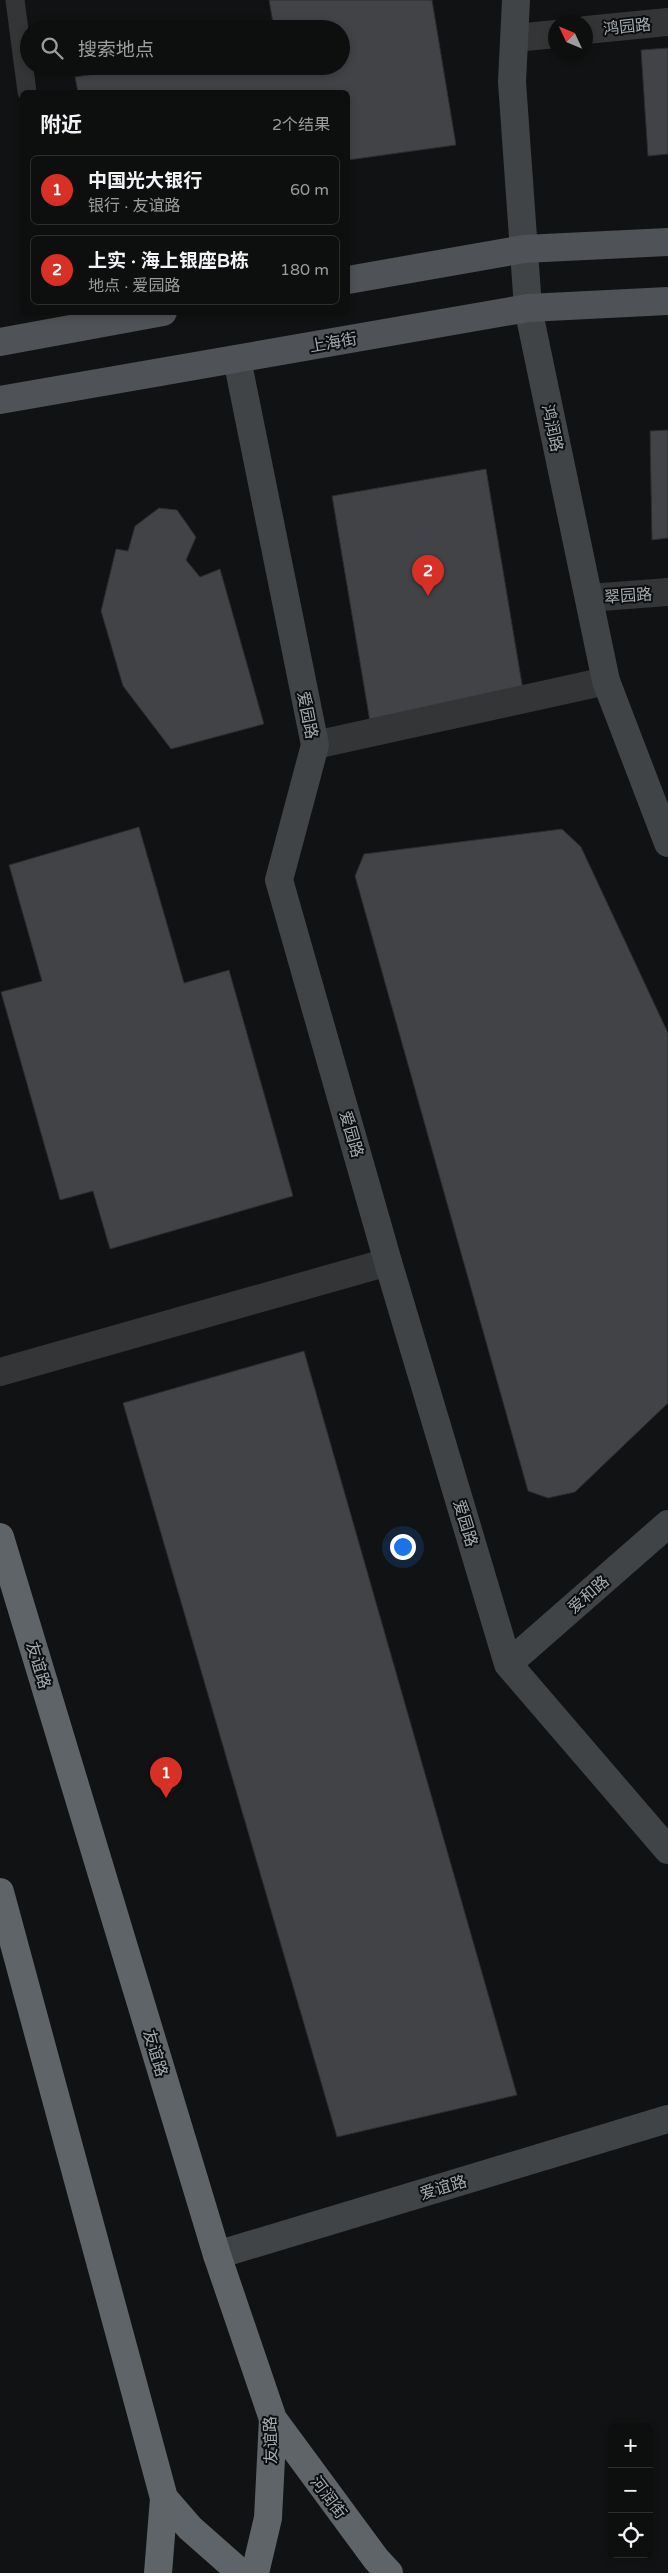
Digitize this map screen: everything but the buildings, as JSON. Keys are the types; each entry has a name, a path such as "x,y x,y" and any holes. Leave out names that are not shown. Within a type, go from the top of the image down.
{"highway":[{"name":"友谊路","path":"0,1537 217,2255 273,2420 268,2518 255,2573"},
{"path":"0,1892 164,2498 158,2573"},
{"name":"河润街","path":"273,2420 388,2573"},
{"path":"164,2498 197,2535 242,2573"}],"main road":[{"path":"350,280 524,249 668,242"},
{"name":"上海街","path":"0,400 528,308 668,301"},
{"path":"0,342 70,321 132,315"}],"street":[{"name":"鸿润路","path":"516,0 512,82 528,308 606,681 668,843"},
{"name":"鸿园路","path":"593,29 668,22"},
{"path":"515,38 548,35"},
{"name":"爱园路","path":"237,359 314,745 278,880 388,1262 508,1664 668,1850"},
{"name":"翠园路","path":"589,598 668,592"},
{"path":"314,745 606,681"},
{"path":"0,1372 388,1262"},
{"name":"爱和路","path":"508,1664 668,1524"},
{"name":"爱谊路","path":"217,2255 668,2119"}],"lane":[{"path":"15,0 20,38"},
{"path":"25,75 27,90"}],"place":[{"name":"上实 · 海上银座B栋","path":"428,596"},
{"name":"中国光大银行","path":"166,1798"}]}
